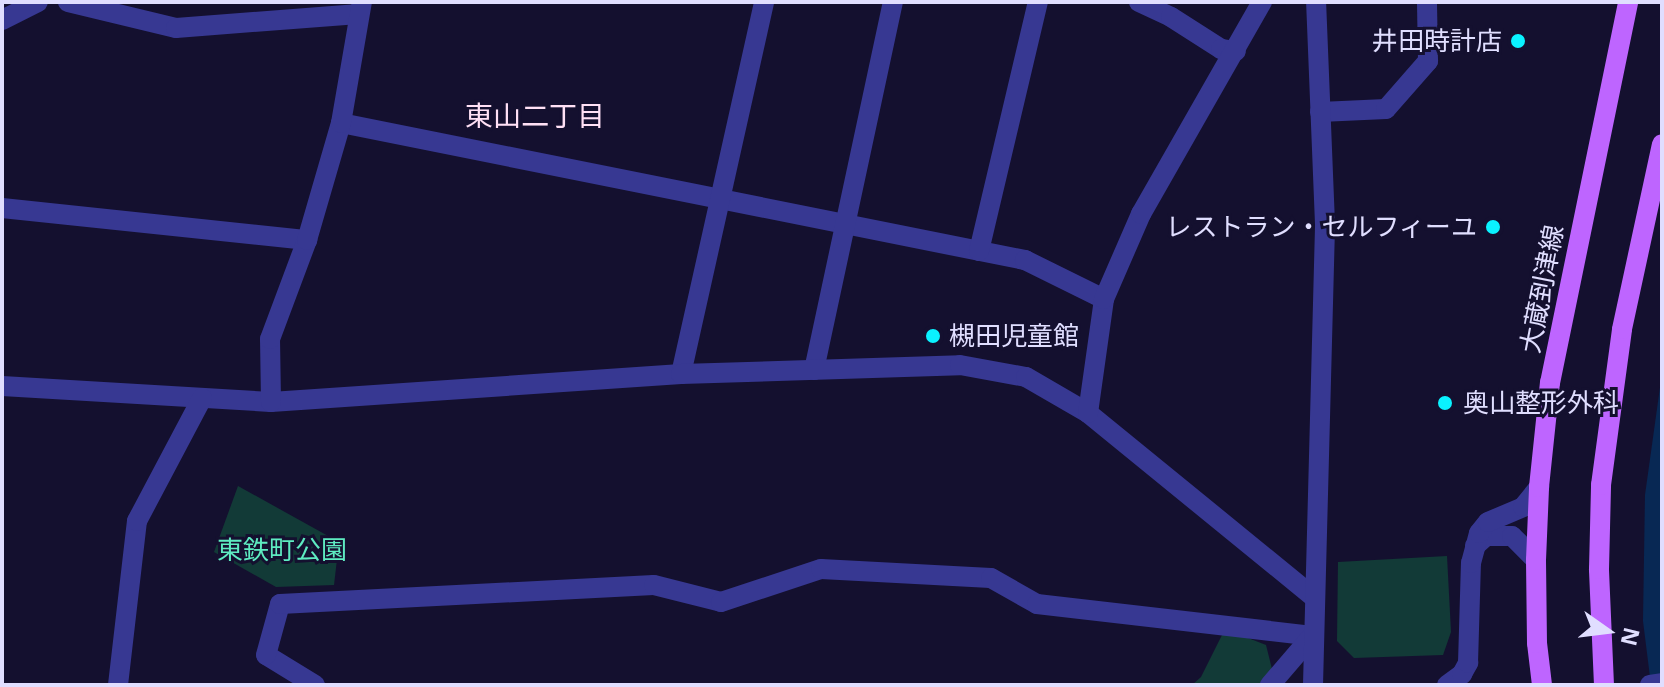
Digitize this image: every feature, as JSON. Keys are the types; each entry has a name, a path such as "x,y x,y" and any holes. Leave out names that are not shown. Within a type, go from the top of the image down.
{"main road":[{"name":"大蔵到津線","path":"1542,685 1537,643 1536,560 1539,487 1550,383 1628,2"},
{"path":"1604,685 1599,569 1601,485 1622,329 1662,144"}],"street":[{"path":"2,20 38,2"},
{"path":"68,2 176,28 360,8 341,123 307,240 270,339 271,402"},
{"path":"681,374 764,2"},
{"path":"814,370 893,2"},
{"path":"979,251 1038,2"},
{"path":"1139,2 1171,17 1221,49 1236,51"},
{"path":"1088,413 1104,299 1141,214 1262,2"},
{"path":"1313,685 1325,224 1316,2"},
{"path":"1320,112 1386,109 1428,61 1427,2"},
{"path":"341,123 1025,260 1104,299"},
{"path":"2,208 307,240"},
{"path":"2,386 271,402 681,374 960,365 1026,377 1088,413 1314,597"},
{"path":"118,685 137,521 202,398"},
{"path":"1458,681 1471,650 1471,563 1475,546 1488,522 1523,507 1539,487"},
{"path":"1475,546 1486,536 1512,536 1536,560"},
{"path":"315,685 266,655 280,604 654,585 721,602 821,569 991,578 1037,604 1312,636"},
{"path":"1270,685 1312,636"},
{"path":"1651,685 1662,683"}],"green space":[{"name":"東鉄町公園","path":"238,486 339,542 334,585 276,587 214,552"},
{"path":"1447,556 1451,632 1443,655 1354,658 1337,641 1338,562"},
{"path":"1225,629 1266,645 1276,685 1192,685 1201,677"}],"water":[{"path":"1662,373 1662,685 1651,685 1643,621 1645,495"}],"place":[{"name":"井田時計店","path":"1518,41"},
{"name":"レストラン・セルフィーユ","path":"1493,227"},
{"name":"槻田児童館","path":"933,336"},
{"name":"奥山整形外科","path":"1445,403"}],"district":[{"name":"東山二丁目","path":"535,115"}]}
